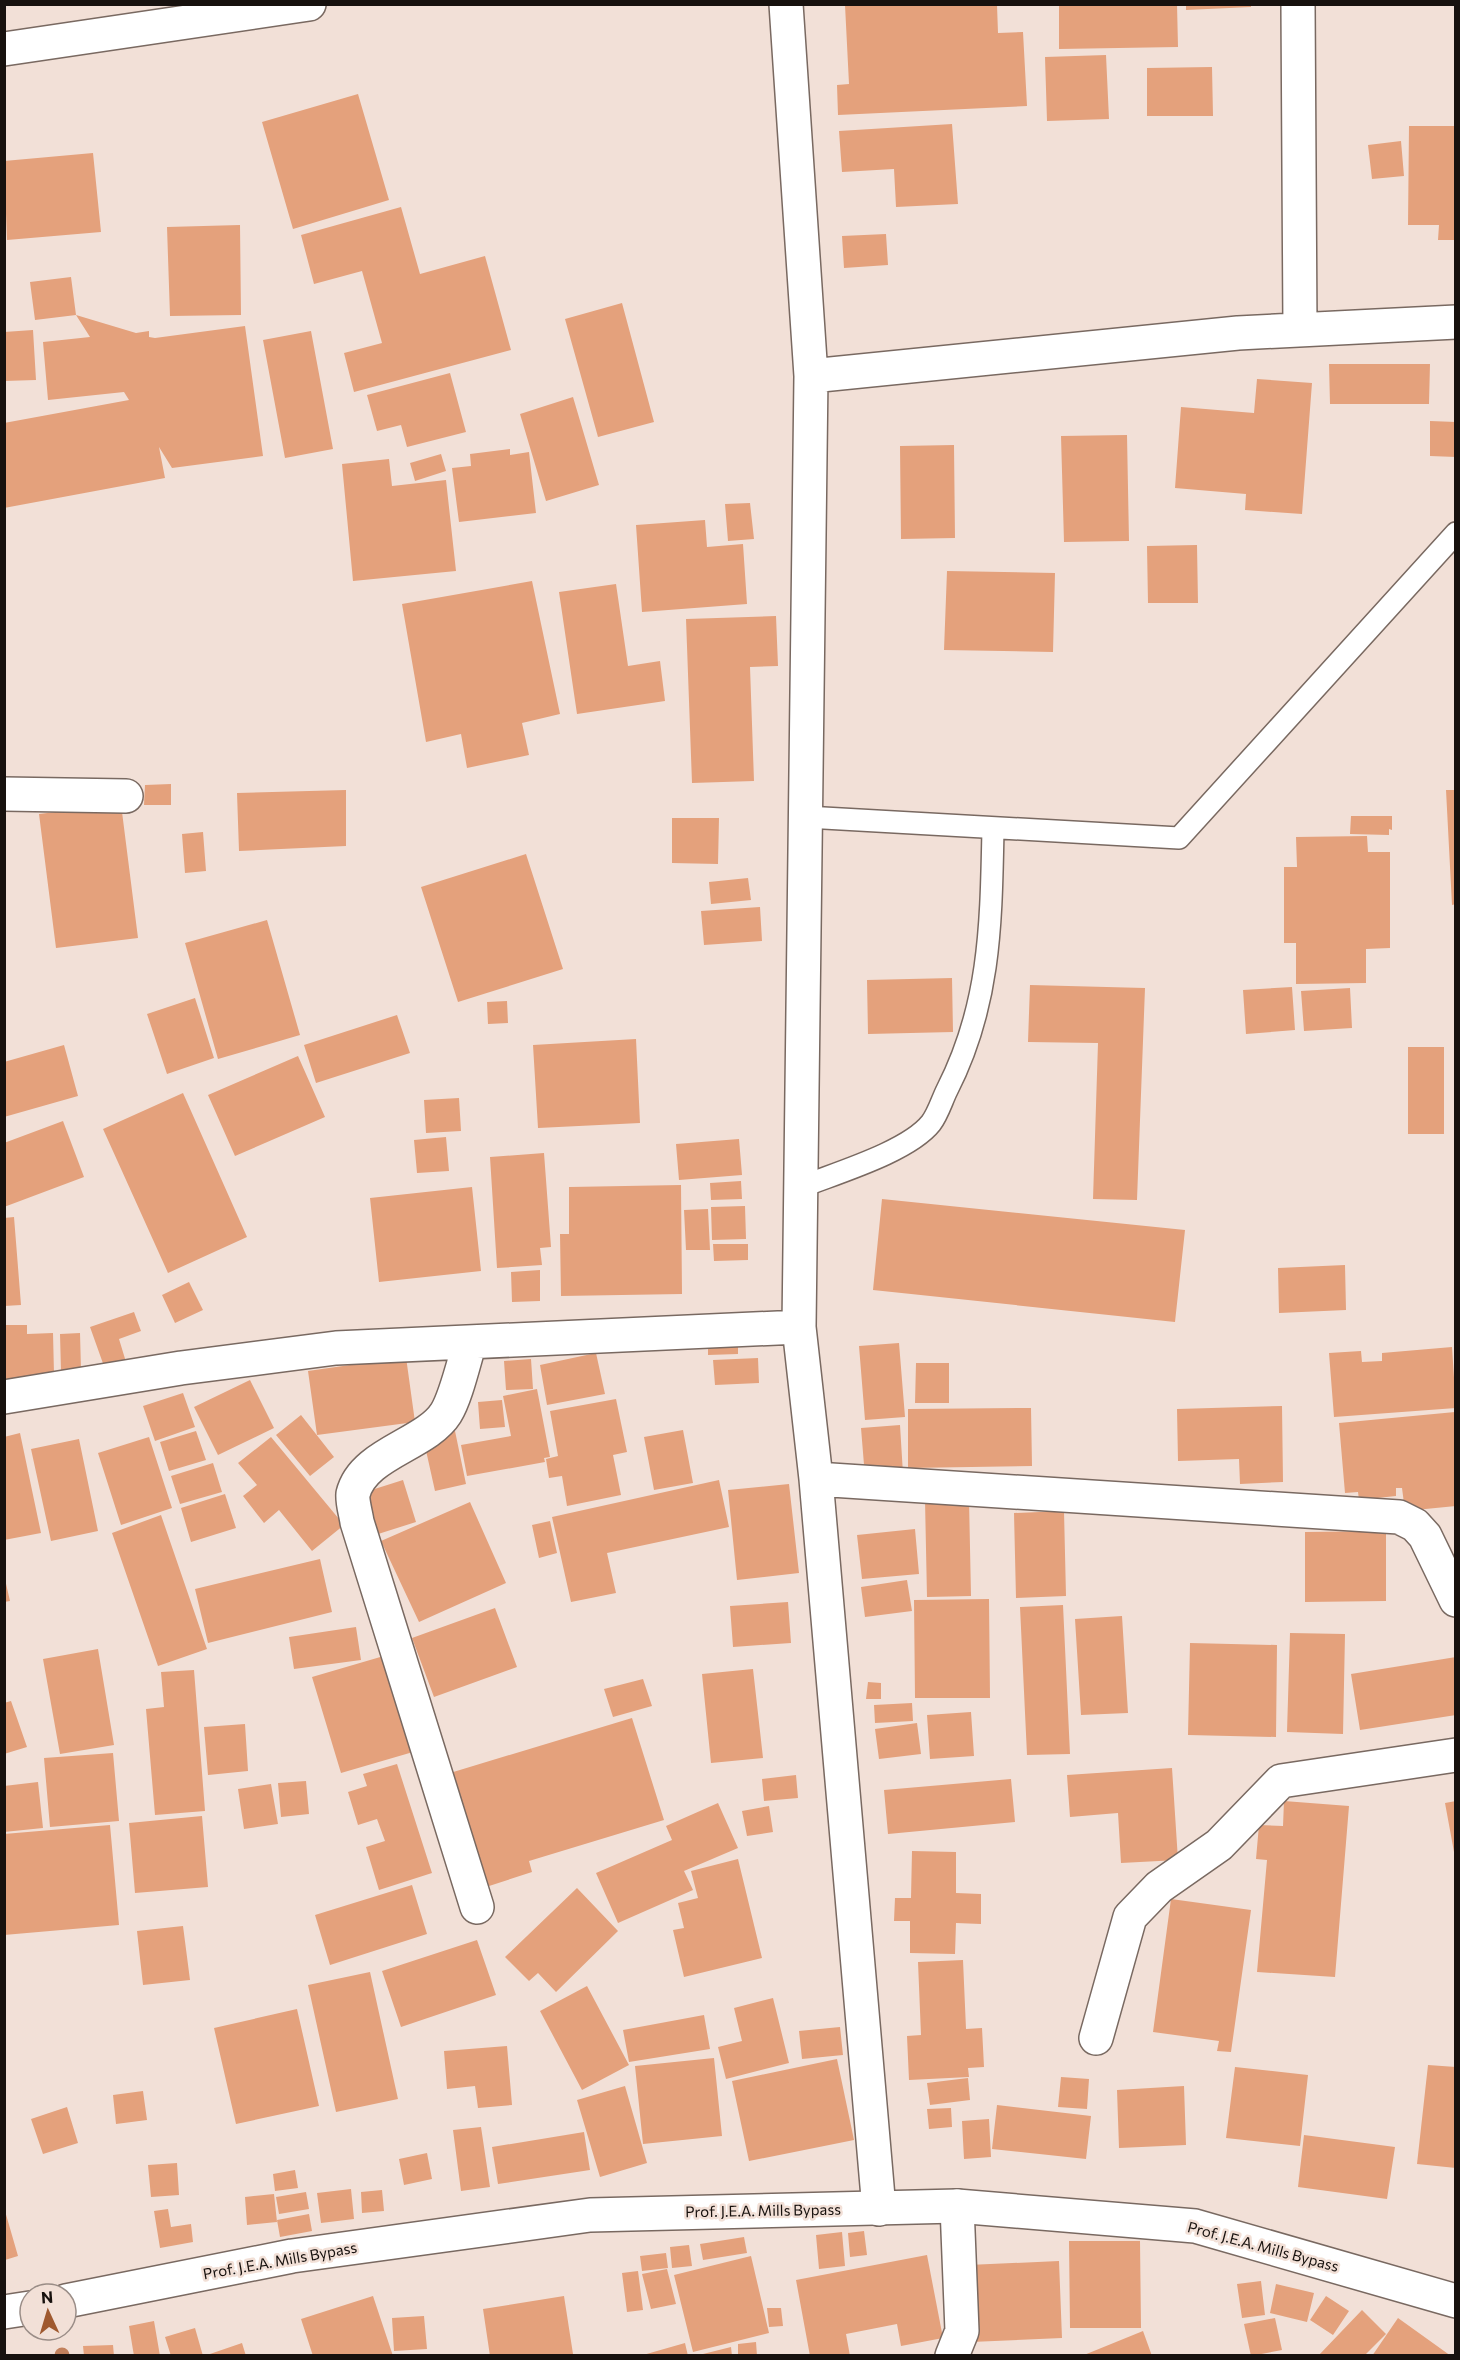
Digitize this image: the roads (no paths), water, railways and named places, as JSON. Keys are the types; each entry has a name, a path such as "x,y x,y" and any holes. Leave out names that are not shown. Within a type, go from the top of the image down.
{"street":[{"path":"4,49 309,4"},
{"path":"1298,4 1300,330"},
{"path":"785,5 811,376 799,1327 816,1479 879,2209"},
{"path":"811,376 1238,333 1455,322"},
{"path":"4,794 126,796"},
{"path":"4,1397 181,1368 336,1348 799,1327"},
{"path":"470,1342 446,1413 420,1436 390,1452 363,1476 353,1495 357,1522 477,1907"},
{"path":"816,1479 1399,1517 1415,1525 1425,1536 1455,1600"},
{"path":"1096,2038 1130,1917 1159,1887 1219,1845 1281,1781 1455,1755"},
{"path":"952,2355 962,2331 957,2206"},
{"name":"Prof. J.E.A. Mills Bypass","path":"78,2299 292,2256 590,2215 957,2206 1195,2226 1455,2301"}],"lane":[{"path":"806,818 1179,838 1455,533"},
{"path":"801,1187 892,1152 930,1124 958,1069 982,994 990,944 993,829"}]}
